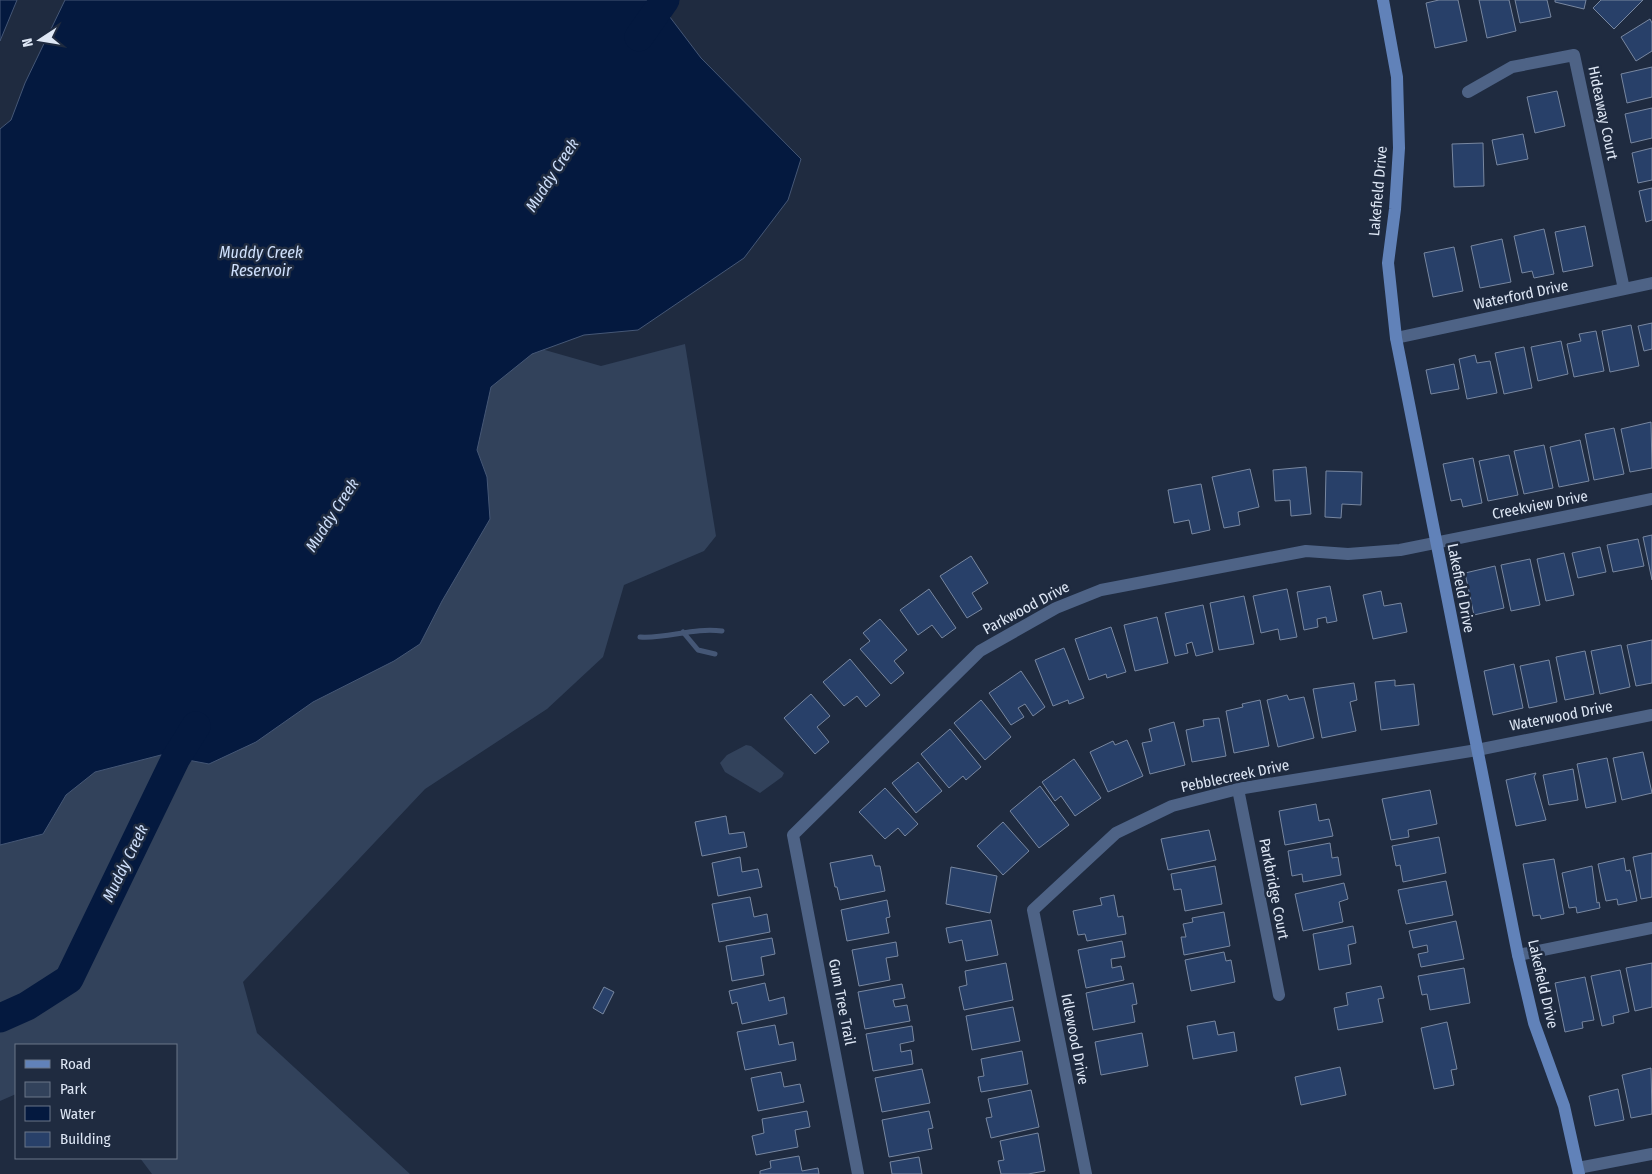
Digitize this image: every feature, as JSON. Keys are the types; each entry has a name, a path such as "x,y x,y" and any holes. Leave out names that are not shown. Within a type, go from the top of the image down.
{"street":[{"name":"Lakefield Drive","path":"1383,0 1397,77 1399,148 1395,209 1388,263 1396,338 1518,955 1534,1023 1564,1106 1578,1171"},
{"name":"Hideaway Court","path":"1468,92 1512,67 1574,55 1624,289"},
{"name":"Waterford Drive","path":"1396,338 1652,284"},
{"name":"Creekview Drive","path":"1435,542 1652,499"},
{"name":"Parkwood Drive","path":"793,835 980,651 1056,608 1101,590 1306,551 1348,554 1392,551 1435,542"},
{"name":"Waterwood Drive","path":"1477,750 1652,715"},
{"name":"Pebblecreek Drive","path":"1033,910 1116,833 1172,806 1238,789 1477,750"},
{"name":"Parkbridge Court","path":"1238,789 1279,995"},
{"name":"Gum Tree Trail","path":"793,835 858,1174"},
{"name":"Idlewood Drive","path":"1033,910 1086,1174"},
{"path":"1518,955 1652,928"},
{"path":"1578,1171 1652,1154"}],"green space":[{"path":"0,195 601,366 685,344 716,536 704,551 624,585 603,657 547,709 425,789 243,982 257,1033 410,1174 152,1174 141,1159 178,1159 178,1044 15,1044 15,1094 0,1101"},
{"path":"746,745 751,746 784,773 782,777 760,793 725,772 720,763 727,755"}],"water":[{"path":"0,0 17,0 0,41"},
{"name":"Muddy Creek Reservoir","path":"65,0 657,0 701,58 801,159 788,200 744,258 638,330 584,335 532,354 491,387 477,450 487,477 490,519 442,601 420,644 394,661 313,702 256,742 209,764 161,755 95,772 66,795 43,834 0,845 0,129 11,120 25,83"}],"building":[{"path":"1439,0 1458,0 1467,41 1435,48 1426,3"},
{"path":"1479,0 1509,0 1516,31 1487,38"},
{"path":"1515,0 1547,0 1551,17 1520,23"},
{"path":"1555,0 1586,0 1584,9 1555,2"},
{"path":"1601,0 1643,0 1614,29 1593,8"},
{"path":"1650,19 1652,23 1652,51 1636,61 1621,37"},
{"path":"1652,67 1652,97 1627,103 1621,74"},
{"path":"1557,91 1565,126 1535,133 1527,97"},
{"path":"1652,108 1652,138 1631,143 1625,114"},
{"path":"1523,134 1528,159 1497,165 1492,140"},
{"path":"1483,143 1484,186 1454,187 1452,144"},
{"path":"1652,148 1652,180 1638,183 1632,153"},
{"path":"1652,188 1652,220 1646,222 1639,191"},
{"path":"1585,226 1593,266 1563,272 1555,232"},
{"path":"1544,229 1554,274 1534,278 1532,271 1522,273 1514,236"},
{"path":"1502,239 1511,282 1480,288 1471,246"},
{"path":"1454,247 1463,291 1433,297 1424,253"},
{"path":"1652,323 1652,349 1644,351 1638,326"},
{"path":"1631,325 1639,366 1610,372 1602,331"},
{"path":"1596,331 1604,371 1574,377 1567,344 1581,341 1579,334"},
{"path":"1561,341 1568,374 1538,381 1531,347"},
{"path":"1524,347 1532,388 1504,394 1495,353"},
{"path":"1475,355 1477,363 1490,361 1497,393 1467,399 1459,359"},
{"path":"1454,364 1459,389 1431,394 1426,370"},
{"path":"1651,422 1652,468 1630,472 1621,429"},
{"path":"1614,428 1624,474 1594,480 1585,434"},
{"path":"1580,440 1589,481 1559,487 1550,447"},
{"path":"1544,445 1553,488 1524,494 1514,451"},
{"path":"1509,455 1518,495 1488,501 1479,461"},
{"path":"1473,458 1482,503 1463,507 1461,499 1451,501 1443,464"},
{"path":"1306,467 1311,514 1291,516 1290,500 1275,501 1273,470"},
{"path":"1250,469 1259,507 1238,512 1240,525 1224,528 1212,477"},
{"path":"1326,471 1362,472 1361,505 1342,504 1341,518 1325,517"},
{"path":"1201,484 1210,530 1192,534 1189,520 1174,523 1168,490"},
{"path":"1652,535 1652,580 1643,537"},
{"path":"1638,539 1644,566 1613,572 1607,545"},
{"path":"1600,547 1606,572 1578,578 1572,553"},
{"path":"1564,553 1574,595 1546,601 1537,559"},
{"path":"971,556 988,583 972,593 982,609 967,618 940,576"},
{"path":"1530,559 1540,605 1511,611 1501,565"},
{"path":"1495,566 1504,608 1474,615 1465,573"},
{"path":"1330,586 1337,621 1327,623 1326,617 1317,619 1318,627 1304,630 1297,592"},
{"path":"929,589 956,628 942,638 932,625 918,635 900,610"},
{"path":"1287,589 1297,637 1280,640 1278,629 1261,633 1253,596"},
{"path":"1381,591 1384,606 1401,603 1407,632 1373,639 1363,595"},
{"path":"1244,596 1254,644 1219,650 1210,603"},
{"path":"1203,605 1213,652 1196,656 1192,642 1186,644 1188,653 1175,656 1165,613"},
{"path":"1157,617 1168,663 1135,671 1124,625"},
{"path":"880,619 907,650 894,661 904,673 891,684 860,649 870,641 863,633"},
{"path":"1111,627 1126,672 1107,678 1106,674 1089,680 1075,639"},
{"path":"1652,640 1652,683 1636,686 1627,645"},
{"path":"1621,645 1630,687 1600,694 1591,651"},
{"path":"1064,648 1084,698 1069,704 1068,700 1053,706 1035,660"},
{"path":"1585,651 1594,694 1565,700 1556,657"},
{"path":"850,659 880,695 866,707 857,696 844,706 823,682"},
{"path":"1549,660 1557,702 1529,708 1520,666"},
{"path":"1514,664 1523,708 1493,715 1484,671"},
{"path":"1021,671 1045,707 1033,716 1025,704 1018,708 1024,717 1011,725 989,693"},
{"path":"1395,680 1395,686 1414,684 1419,725 1381,730 1375,682"},
{"path":"1354,683 1357,700 1350,702 1356,731 1322,738 1313,689"},
{"path":"811,694 830,716 817,727 829,742 815,754 784,718"},
{"path":"1287,695 1289,700 1304,697 1314,738 1278,747 1267,700"},
{"path":"981,700 1011,737 985,760 954,723"},
{"path":"1260,700 1269,746 1234,753 1226,711 1243,707 1242,704"},
{"path":"1219,718 1226,756 1192,762 1186,730 1204,726 1203,720"},
{"path":"1174,722 1185,765 1150,774 1142,743 1152,741 1149,729"},
{"path":"950,729 981,767 966,780 963,776 949,788 921,754"},
{"path":"1127,740 1143,776 1108,792 1090,752 1113,741 1115,745"},
{"path":"1643,752 1652,793 1622,800 1613,758"},
{"path":"1607,758 1616,802 1586,808 1577,764"},
{"path":"1074,759 1101,798 1075,816 1061,796 1055,801 1042,782"},
{"path":"918,762 942,791 916,813 892,783"},
{"path":"1573,769 1578,800 1549,805 1543,775"},
{"path":"1536,773 1534,777 1546,820 1516,826 1506,780"},
{"path":"1040,786 1069,825 1039,848 1010,811"},
{"path":"885,788 918,824 905,836 898,828 885,839 859,812"},
{"path":"1430,790 1437,824 1408,830 1409,837 1391,840 1382,799"},
{"path":"1316,804 1319,821 1329,819 1333,836 1285,845 1279,811"},
{"path":"726,816 729,834 744,832 747,847 702,856 695,822"},
{"path":"1003,822 1029,851 1003,875 977,846"},
{"path":"1209,830 1216,860 1168,870 1161,839"},
{"path":"1439,837 1446,873 1403,882 1400,865 1396,866 1392,846"},
{"path":"1330,843 1332,858 1338,857 1341,875 1303,882 1302,874 1292,876 1288,851"},
{"path":"1652,853 1652,897 1641,899 1633,857"},
{"path":"872,855 875,866 880,866 885,891 840,900 830,863"},
{"path":"740,857 742,872 758,869 762,887 718,896 712,863"},
{"path":"1624,858 1626,871 1630,870 1637,901 1618,905 1617,899 1606,901 1598,864"},
{"path":"1554,859 1564,914 1541,919 1540,915 1533,916 1523,864"},
{"path":"1215,866 1222,904 1185,911 1181,889 1174,890 1171,874"},
{"path":"1592,866 1597,903 1599,902 1600,908 1577,913 1576,907 1569,908 1562,873"},
{"path":"951,867 997,876 990,913 946,904"},
{"path":"1446,881 1453,915 1406,924 1398,890"},
{"path":"1344,883 1348,899 1339,902 1343,922 1303,931 1295,894"},
{"path":"1114,895 1118,917 1123,916 1126,934 1087,941 1085,934 1078,935 1073,911 1102,905 1100,898"},
{"path":"750,897 754,917 767,914 770,932 719,942 712,904"},
{"path":"887,900 890,917 886,918 889,933 847,941 841,910"},
{"path":"1224,912 1230,946 1184,955 1181,937 1186,937 1183,924 1193,922 1192,918"},
{"path":"991,920 998,955 966,961 962,940 949,943 946,928"},
{"path":"1456,921 1464,959 1421,967 1418,954 1428,952 1427,945 1413,948 1409,931"},
{"path":"1353,926 1356,943 1348,945 1351,964 1319,970 1313,934"},
{"path":"772,938 775,954 761,957 764,975 732,981 726,946"},
{"path":"1122,941 1125,957 1111,959 1112,968 1121,966 1124,980 1086,988 1078,950"},
{"path":"896,942 898,956 886,958 890,980 859,986 852,950"},
{"path":"1224,952 1226,961 1231,960 1235,982 1191,991 1185,960"},
{"path":"1006,963 1013,1000 964,1010 959,987 967,985 965,971"},
{"path":"1652,963 1652,1007 1635,1011 1626,968"},
{"path":"1464,968 1470,1003 1430,1010 1427,994 1422,995 1418,976"},
{"path":"1620,970 1629,1012 1613,1016 1614,1023 1602,1026 1591,976"},
{"path":"1585,977 1594,1020 1582,1022 1583,1028 1565,1032 1555,983"},
{"path":"765,983 769,1001 784,997 787,1014 742,1024 737,1002 732,1004 729,991"},
{"path":"1133,983 1137,1004 1132,1005 1135,1022 1093,1030 1086,993"},
{"path":"902,984 905,998 893,1000 895,1007 907,1005 910,1021 865,1029 858,992"},
{"path":"1381,986 1384,998 1378,999 1383,1022 1338,1030 1334,1008 1348,1005 1346,993"},
{"path":"604,987 614,992 603,1014 593,1008"},
{"path":"1013,1007 1020,1041 972,1050 966,1016"},
{"path":"1215,1021 1218,1035 1234,1032 1237,1051 1193,1059 1187,1026"},
{"path":"1447,1022 1457,1069 1451,1070 1454,1085 1434,1089 1421,1028"},
{"path":"775,1025 779,1045 793,1042 796,1060 745,1070 737,1032"},
{"path":"912,1026 914,1041 900,1044 901,1052 911,1050 913,1064 873,1071 866,1034"},
{"path":"1142,1033 1148,1066 1101,1075 1095,1042"},
{"path":"1022,1051 1028,1084 981,1092 978,1077 984,1076 981,1059"},
{"path":"1340,1067 1346,1095 1301,1105 1295,1077"},
{"path":"1651,1068 1652,1114 1631,1118 1622,1075"},
{"path":"922,1069 930,1103 882,1112 875,1078"},
{"path":"781,1072 784,1087 800,1084 804,1102 758,1111 751,1078"},
{"path":"1618,1089 1624,1120 1595,1126 1589,1096"},
{"path":"1031,1090 1039,1127 991,1138 986,1118 992,1117 988,1099"},
{"path":"807,1111 810,1127 795,1130 798,1147 756,1155 752,1136 764,1133 762,1119"},
{"path":"929,1111 933,1128 928,1129 932,1149 889,1157 882,1120"},
{"path":"1038,1133 1045,1171 1028,1174 1001,1174 998,1161 1004,1160 1000,1141"},
{"path":"799,1156 802,1171 818,1168 819,1174 760,1174 760,1171 771,1168 770,1161"},
{"path":"919,1157 922,1174 892,1174 890,1162"}],"waterway":[{"name":"Muddy Creek","path":"639,37 665,0"},
{"path":"640,637 712,630 722,631"},
{"path":"683,632 698,650 715,654"},
{"name":"Muddy Creek","path":"0,1018 27,1006 69,979 176,758 196,726"}]}
